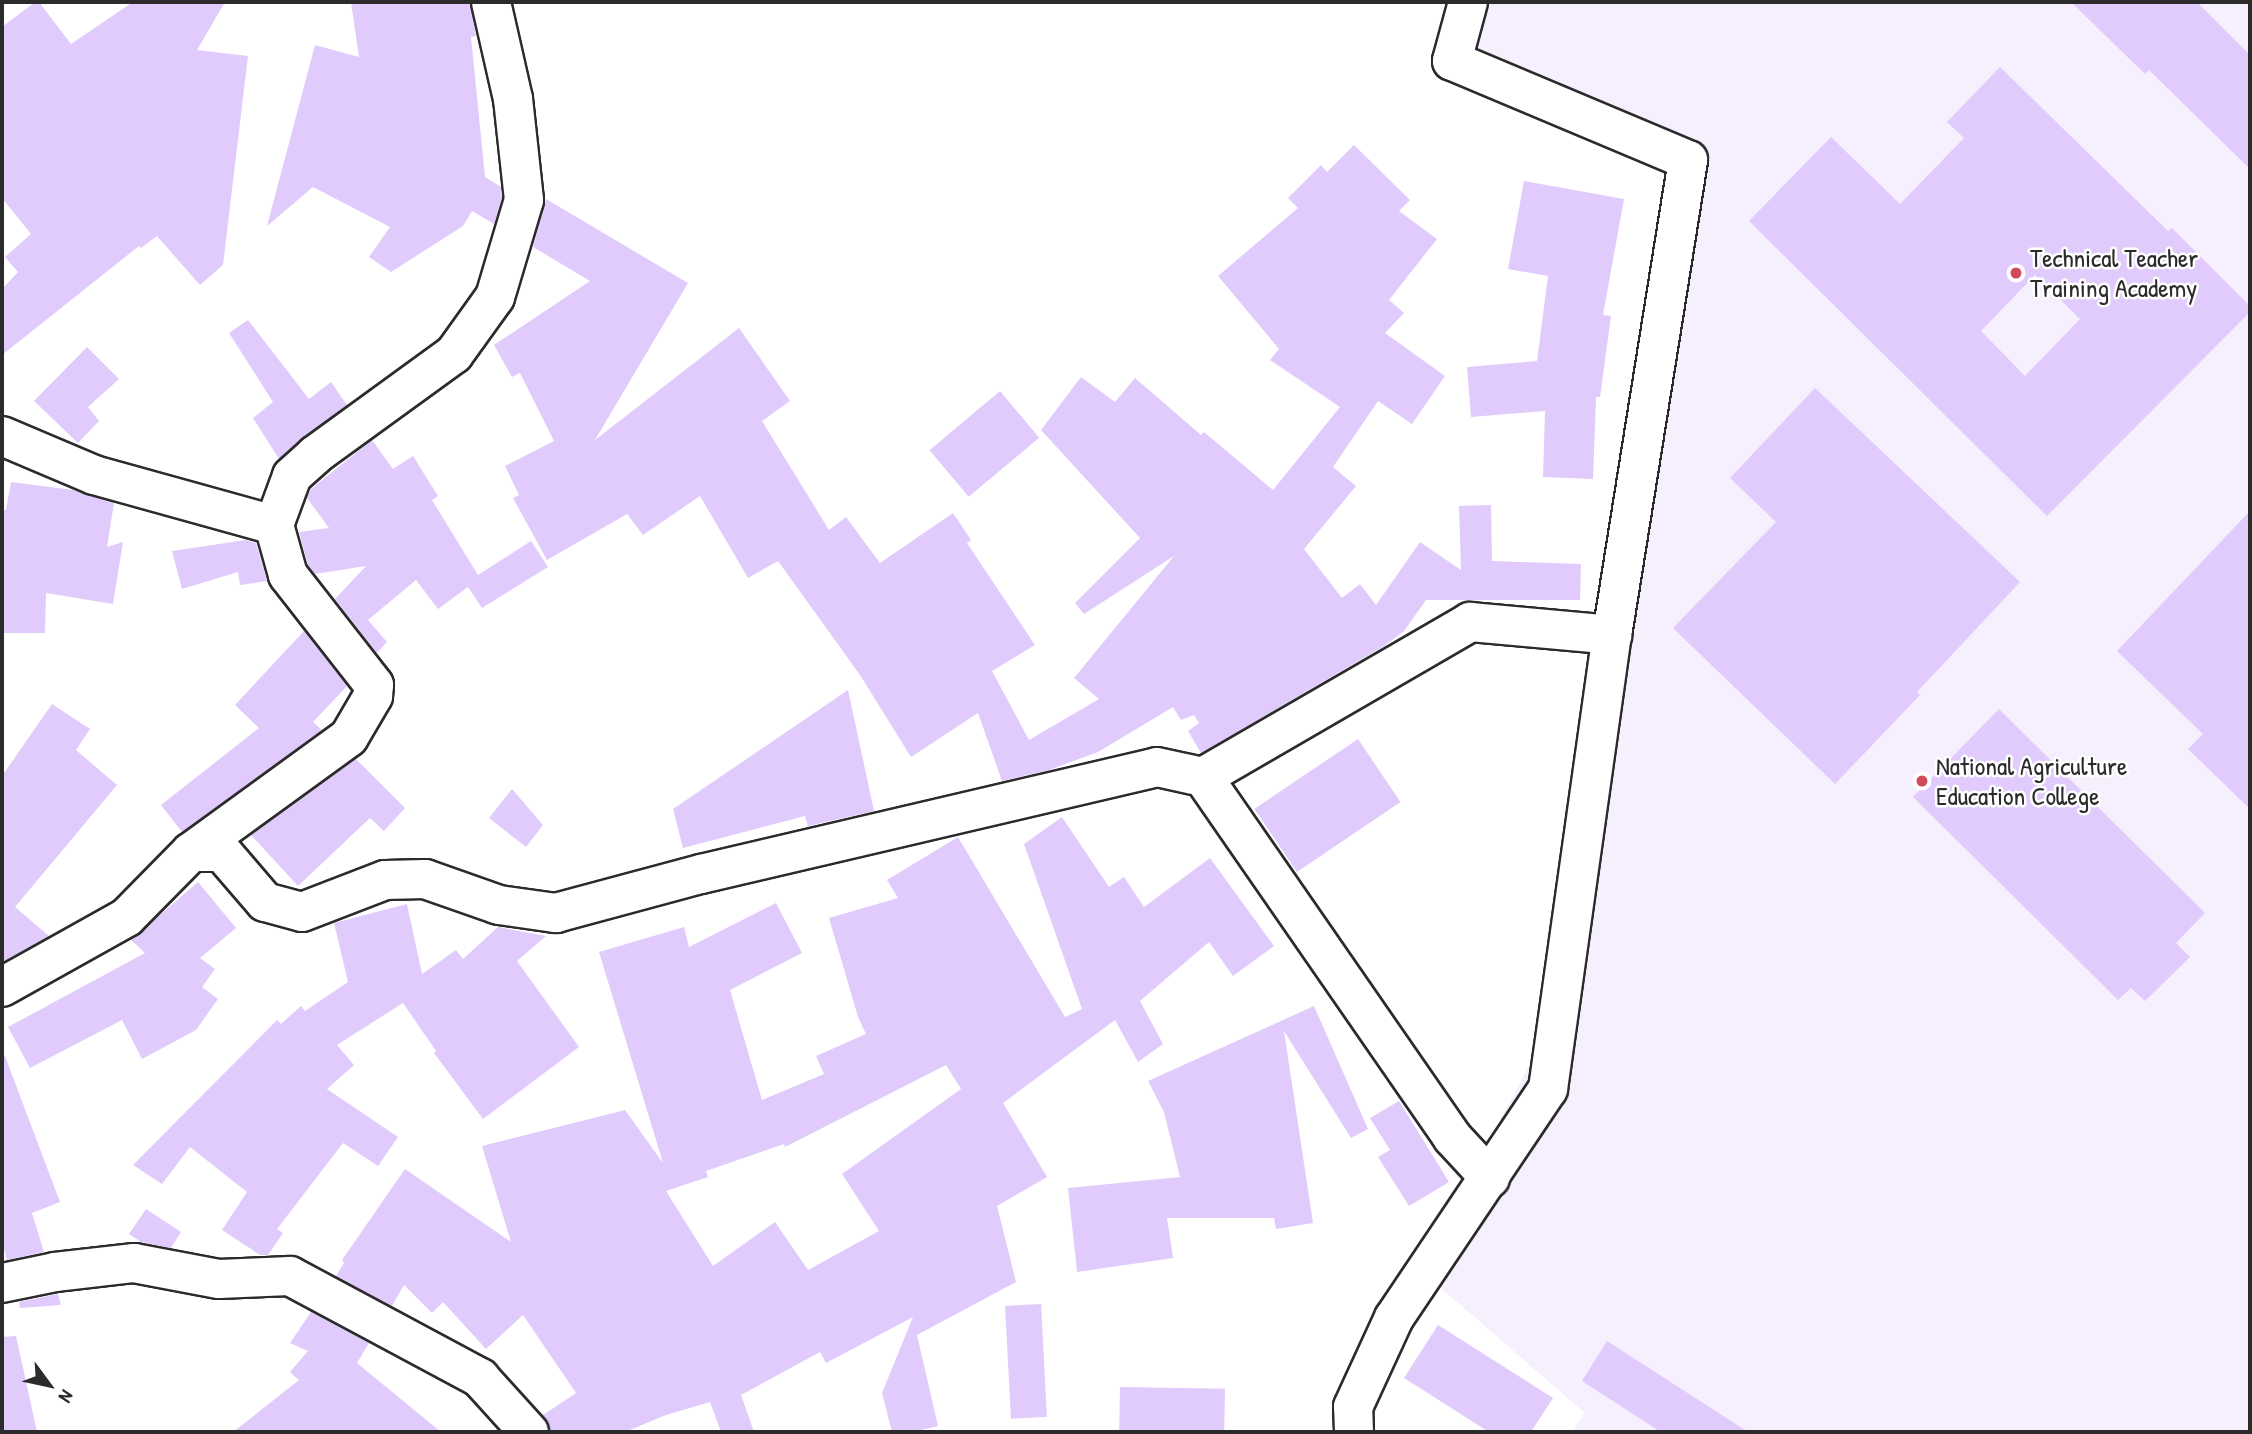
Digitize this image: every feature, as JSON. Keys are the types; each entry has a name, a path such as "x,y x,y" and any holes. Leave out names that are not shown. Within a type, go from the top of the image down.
{"street":[{"path":"2,987 127,916 191,852 349,737 373,696 374,685 288,575 274,525 292,476 316,455 454,354 495,297 524,201 513,99 491,2"},
{"path":"1354,1432 1353,1406 1394,1318 1548,1089 1612,635 1688,160 1452,61 1468,2"},
{"path":"2,436 94,475 274,525"},
{"path":"191,852 222,852 265,902 302,912 385,880 425,879 499,905 556,913 701,874 1157,767 1203,777 1469,622 1612,635"},
{"path":"1203,777 1452,1137 1490,1178"},
{"path":"2,1283 55,1272 134,1263 219,1279 290,1276 480,1378 529,1432"}],"shaded area":[{"name":"National Agriculture Education College","path":"1469,2 2250,2 2250,1432 1572,1432 1585,1413 1420,1270 1566,997 1671,163 1472,83"}],"building":[{"path":"35,2 39,2 71,44 133,2 225,2 197,50 248,56 223,265 200,285 157,236 141,248 139,246 2,355 2,289 18,272 5,257 31,234 2,198 2,27"},
{"path":"351,2 470,2 476,36 471,37 485,177 501,187 502,198 494,224 472,211 463,226 391,272 369,257 390,227 313,187 267,226 315,45 359,57"},
{"path":"2071,2 2197,2 2250,55 2250,169 2149,70 2145,74"},
{"path":"2000,67 2168,231 2172,228 2250,306 2250,312 2047,516 1749,221 1831,137 1900,204 1964,138 1947,122","holes":["2035,275 2080,319 2025,376 1981,331"]},
{"path":"1354,145 1410,200 1399,211 1437,239 1389,300 1404,313 1385,333 1445,376 1412,424 1378,401 1333,467 1356,486 1304,549 1342,598 1360,584 1376,605 1420,542 1461,570 1459,506 1491,505 1492,561 1581,564 1580,600 1426,600 1404,631 1384,646 1201,753 1188,731 1199,723 1194,715 1181,720 1173,707 1098,752 1049,770 1002,781 978,713 911,757 860,675 778,561 748,578 700,496 643,535 627,514 547,560 513,498 519,495 505,466 554,441 520,373 512,377 494,345 590,281 533,247 546,199 688,283 595,440 739,328 790,401 762,421 829,530 846,517 880,563 953,513 971,540 967,543 1035,645 992,671 1029,740 1099,699 1074,678 1174,556 1084,614 1075,603 1140,538 1041,430 1081,377 1115,402 1135,378 1201,435 1204,432 1273,490 1340,407 1270,360 1279,349 1218,276 1298,208 1288,198 1321,165 1327,172"},
{"path":"1524,181 1624,199 1603,315 1611,316 1600,397 1596,397 1593,479 1543,477 1545,411 1471,417 1467,367 1537,361 1548,276 1508,269"},
{"path":"248,320 309,399 331,382 347,405 279,459 253,418 273,402 229,333"},
{"path":"87,347 119,379 88,407 99,421 78,443 34,401"},
{"path":"1815,388 2020,582 1917,692 1920,695 1835,784 1673,628 1776,522 1730,478"},
{"path":"1000,391 1039,438 969,497 930,450"},
{"path":"372,440 393,469 413,456 438,496 432,500 478,575 531,541 548,567 482,608 468,587 438,609 416,580 368,620 387,642 377,653 335,599 366,566 315,574 308,565 299,532 329,528 307,498 311,489"},
{"path":"11,482 73,490 114,503 107,547 123,542 113,604 46,593 45,633 2,633 2,510 6,510"},
{"path":"2250,511 2250,809 2188,749 2203,734 2117,651"},
{"path":"246,540 256,543 267,581 240,585 238,572 182,589 172,551"},
{"path":"304,631 347,686 313,722 322,730 182,832 161,805 259,728 235,705"},
{"path":"848,690 874,811 808,826 805,816 683,848 673,809"},
{"path":"52,704 90,729 76,750 117,785 15,907 49,936 2,962 2,776"},
{"path":"1999,709 2205,913 2176,943 2190,957 2145,1001 2131,988 2118,1000 1913,797"},
{"path":"1358,739 1400,802 1297,872 1254,809"},
{"path":"356,759 405,808 384,831 370,818 298,886 251,835"},
{"path":"512,789 543,825 526,847 489,818"},
{"path":"1062,817 1109,887 1124,877 1144,907 1210,858 1274,946 1233,976 1209,942 1140,1001 1163,1044 1138,1062 1115,1020 1003,1103 1047,1177 997,1206 1016,1282 917,1335 938,1426 913,1432 892,1432 882,1393 913,1317 826,1363 820,1352 741,1395 754,1432 721,1432 710,1402 666,1415 625,1432 550,1432 543,1415 576,1393 523,1315 486,1349 443,1302 432,1313 404,1285 392,1306 336,1276 344,1263 342,1260 405,1169 511,1242 482,1146 625,1110 663,1163 599,952 684,927 689,947 776,903 802,953 730,990 762,1100 824,1074 816,1056 866,1034 858,1017 829,918 898,898 887,880 958,837 1065,1017 1082,1009 1024,844","holes":["946,1065 961,1089 842,1174 879,1231 808,1270 775,1222 713,1266 666,1191 708,1177 706,1171 784,1144 785,1147"]},
{"path":"198,882 236,928 200,958 215,969 202,987 218,999 196,1030 142,1059 122,1020 30,1068 8,1027 145,953 131,940"},
{"path":"407,904 422,974 456,950 463,959 498,927 546,936 517,961 579,1047 483,1119 434,1053 436,1051 403,1003 337,1045 354,1065 327,1089 398,1137 378,1166 343,1143 277,1229 283,1233 268,1255 260,1255 222,1230 247,1192 190,1147 162,1184 133,1165 277,1020 281,1024 301,1006 305,1011 348,982 334,923"},
{"path":"1314,1006 1368,1129 1351,1138 1284,1031 1313,1223 1276,1229 1274,1218 1167,1218 1173,1258 1077,1272 1068,1188 1180,1177 1164,1112 1148,1081"},
{"path":"5,1056 60,1202 32,1213 44,1252 7,1260 2,1242 2,1057"},
{"path":"1399,1101 1449,1182 1409,1206 1378,1157 1390,1150 1370,1118"},
{"path":"146,1209 181,1232 171,1248 141,1242 129,1234"},
{"path":"58,1294 61,1305 20,1308 19,1302"},
{"path":"1041,1304 1047,1417 1011,1419 1005,1306"},
{"path":"311,1312 369,1343 357,1363 441,1432 233,1432 299,1380 290,1372 308,1351 290,1343"},
{"path":"1438,1325 1553,1398 1531,1432 1489,1432 1404,1378"},
{"path":"16,1336 37,1432 2,1432 2,1337"},
{"path":"1607,1341 1748,1432 1661,1432 1582,1381"},
{"path":"1120,1387 1225,1389 1224,1432 1119,1432"}],"place":[{"name":"Technical Teacher Training Academy","path":"2016,273"},
{"name":"National Agriculture Education College","path":"1922,781"}]}
